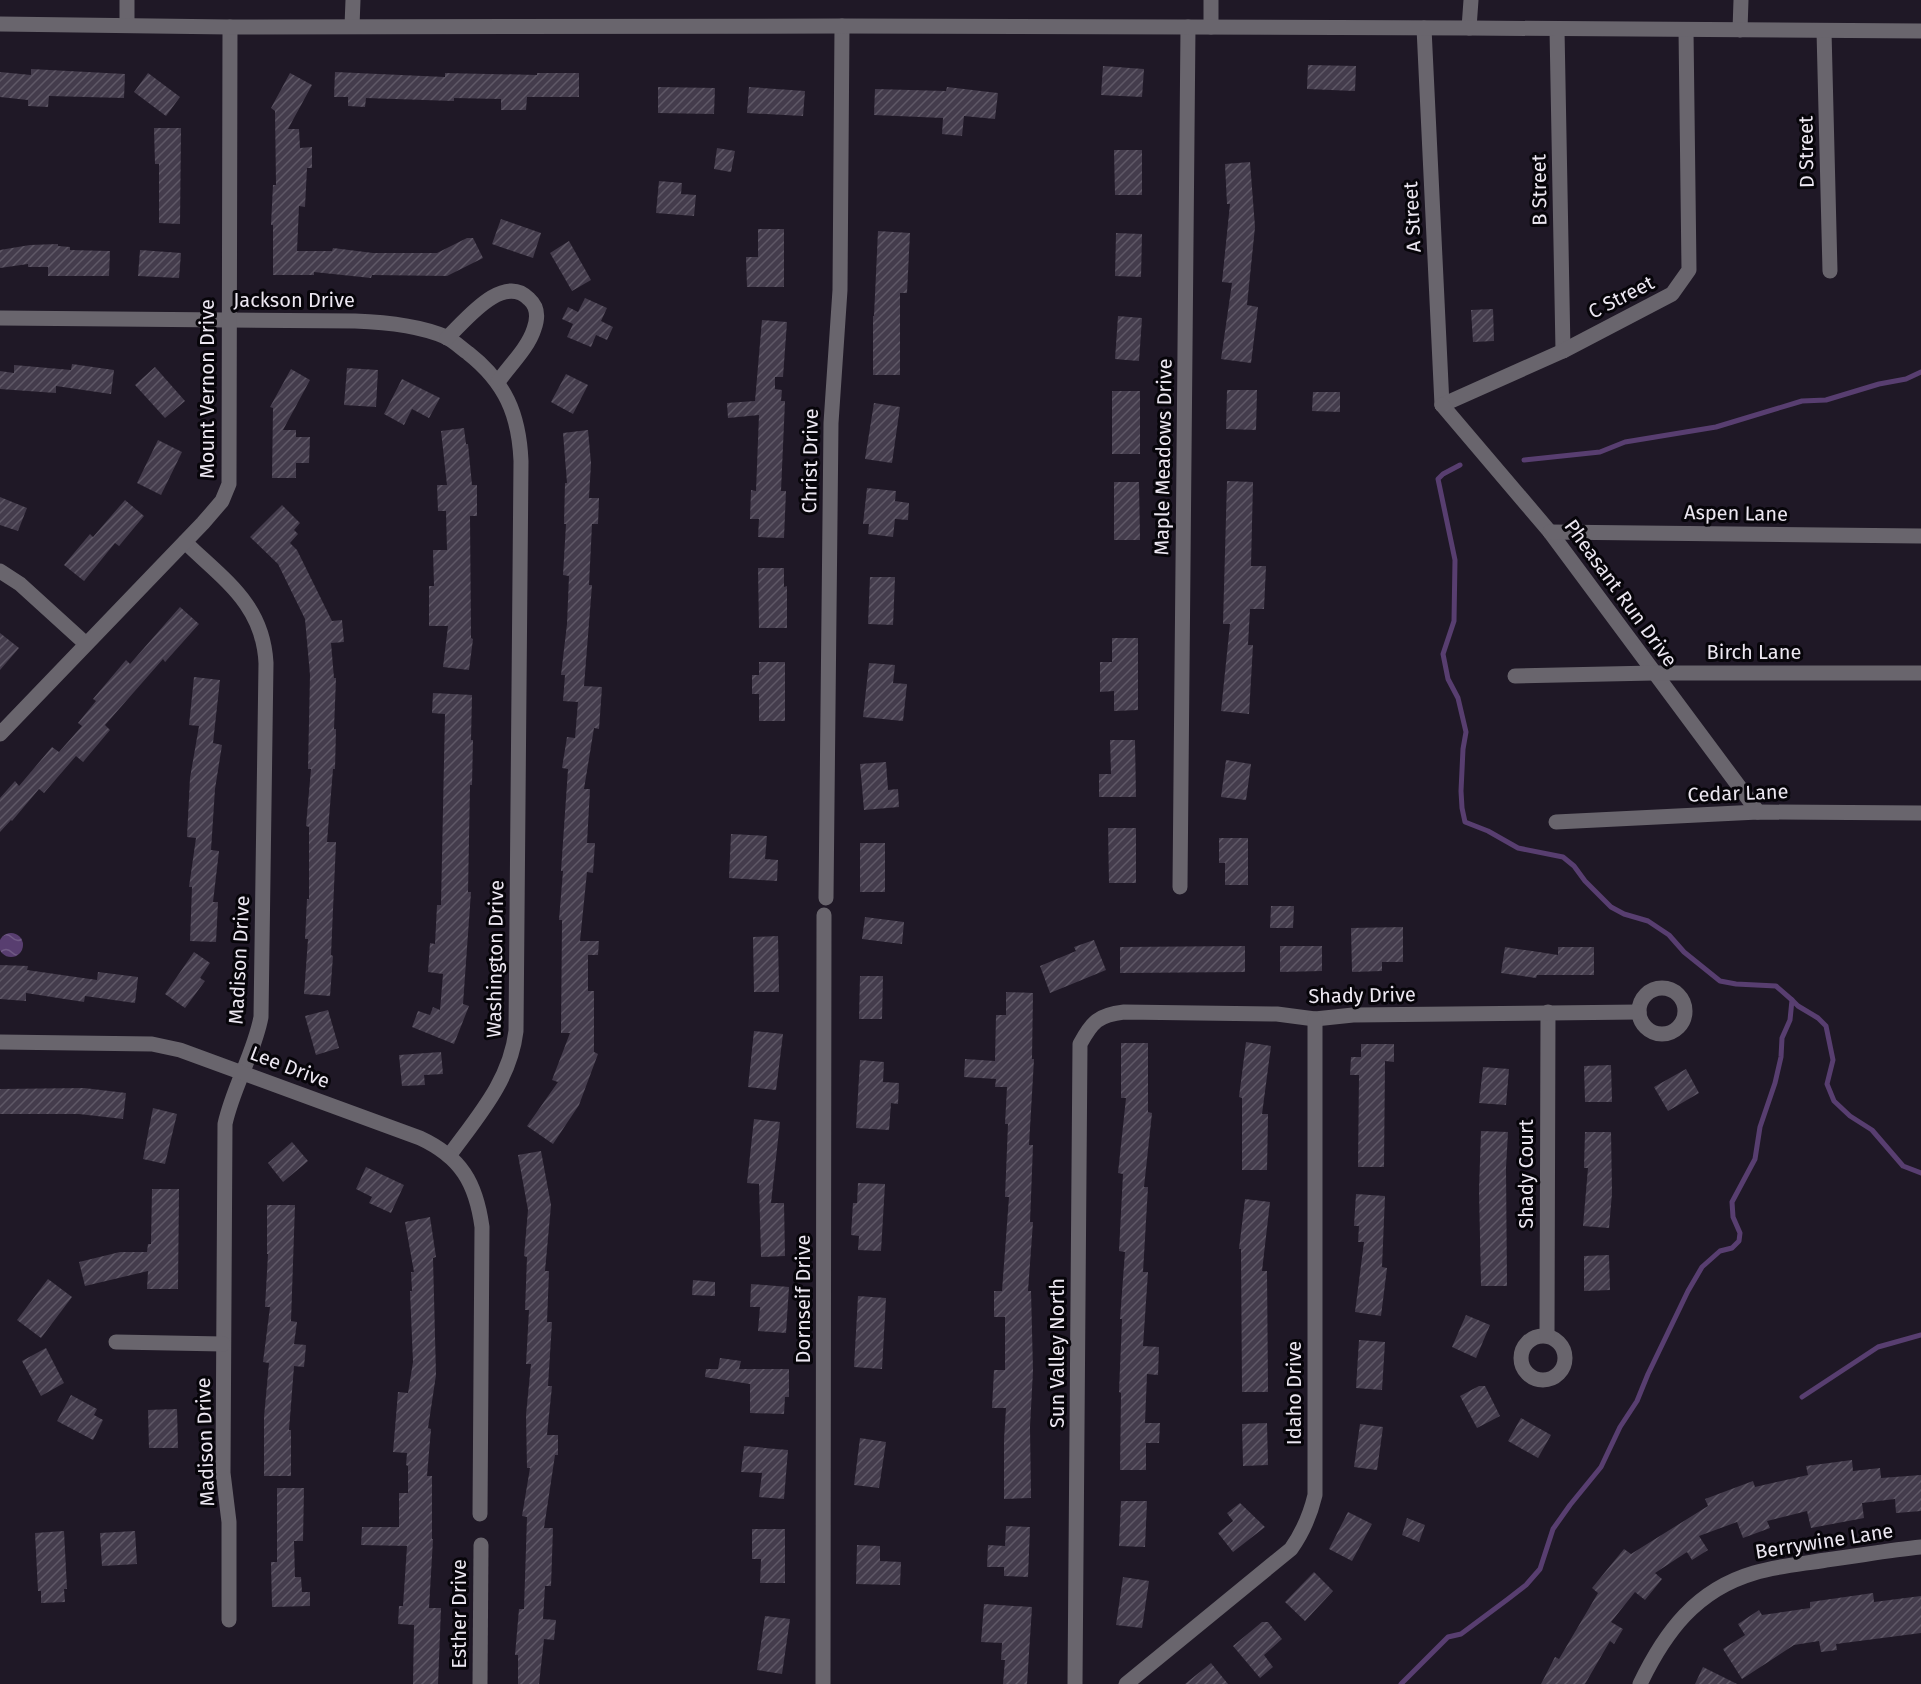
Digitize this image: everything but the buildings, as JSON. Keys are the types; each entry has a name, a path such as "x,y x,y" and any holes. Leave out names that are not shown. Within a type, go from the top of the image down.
{"street":[{"path":"126,0 126,25"},
{"path":"352,26 353,0"},
{"path":"1211,0 1211,27"},
{"path":"1469,28 1471,0"},
{"path":"1740,30 1741,0"},
{"path":"0,24 230,27 842,26 1921,31"},
{"name":"Christ Drive","path":"826,898 831,423 840,290 842,26"},
{"name":"Mount Vernon Drive","path":"0,734 185,542 222,501 229,484 230,27"},
{"name":"Maple Meadows Drive","path":"1180,887 1188,27"},
{"name":"A Street","path":"1424,28 1442,405"},
{"name":"B Street","path":"1557,29 1563,351"},
{"name":"C Street","path":"1442,405 1563,351 1672,294 1689,270 1686,30"},
{"name":"D Street","path":"1824,31 1830,272"},
{"path":"447,338 474,311 501,292 516,291 528,297 536,312 535,327 498,382"},
{"name":"Jackson Drive","path":"0,318 373,322 412,327 447,338 473,357 498,382"},
{"name":"Washington Drive","path":"449,1156 499,1086 511,1059 516,1031 521,460 516,420 498,382"},
{"name":"Pheasant Run Drive","path":"1442,405 1550,532 1758,813"},
{"name":"Aspen Lane","path":"1550,532 1921,536"},
{"name":"Madison Drive","path":"185,542 249,606 257,619 265,646 261,1017 258,1031 229,1106 225,1124 223,1473 230,1540 229,1620"},
{"path":"0,571 20,584 86,644"},
{"name":"Birch Lane","path":"1515,676 1654,673 1921,673"},
{"name":"Cedar Lane","path":"1557,822 1758,813 1921,813"},
{"name":"Dornseif Drive","path":"823,1684 824,915"},
{"name":"Shady Drive","path":"1090,1026 1105,1014 1124,1012 1277,1014 1316,1019 1353,1015 1639,1012"},
{"name":"Shady Court","path":"1547,1336 1548,1012"},
{"name":"Idaho Drive","path":"1126,1684 1291,1549 1310,1515 1315,1495 1316,1019"},
{"name":"Sun Valley North","path":"1075,1684 1080,1044 1090,1026"},
{"name":"Lee Drive","path":"0,1042 152,1044 194,1054 420,1138 435,1145 449,1156"},
{"path":"449,1156 463,1170 473,1187 482,1227 480,1514"},
{"path":"116,1342 223,1344"},
{"name":"Esther Drive","path":"480,1684 481,1545"},
{"name":"Berrywine Lane","path":"1640,1684 1666,1636 1680,1618 1699,1602 1736,1579 1770,1569 1921,1547"}],"water":[{"path":"6,933 16,933 23,940 23,950 16,957 6,957 -1,950 -1,940"}],"waterway":[{"path":"1524,460 1600,452 1625,442 1716,427 1802,401 1826,400 1879,384 1906,379 1921,372"},
{"path":"1401,1684 1448,1637 1461,1634 1526,1585 1540,1569 1553,1529 1601,1467 1620,1427 1637,1401 1688,1291 1702,1267 1720,1251 1732,1248 1739,1241 1740,1233 1733,1217 1732,1202 1755,1159 1760,1127 1781,1057 1782,1038 1790,1020 1792,1000 1776,986 1720,981 1684,952 1669,935 1648,921 1624,914 1611,907 1563,857 1518,848 1488,831 1465,822 1461,791 1466,732 1458,698 1448,679 1443,654 1454,621 1455,560 1438,479 1460,465"},
{"path":"1792,1000 1826,1026 1833,1060 1827,1084 1834,1101 1850,1116 1872,1130 1903,1166 1921,1173"},
{"path":"1802,1397 1878,1347 1921,1335"}]}
